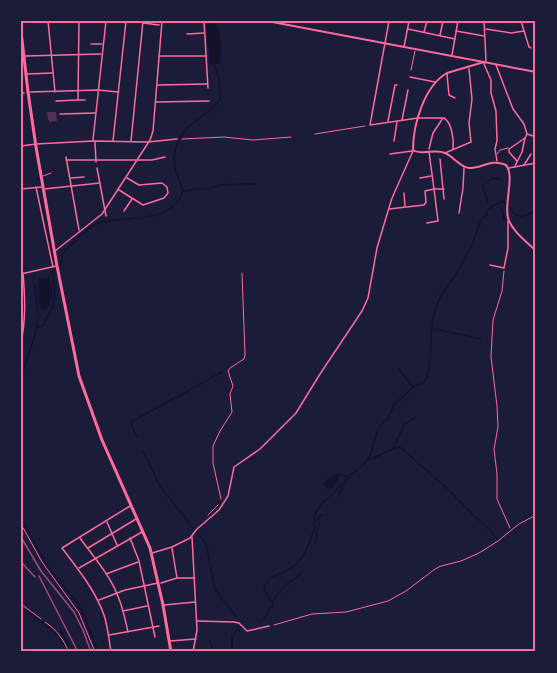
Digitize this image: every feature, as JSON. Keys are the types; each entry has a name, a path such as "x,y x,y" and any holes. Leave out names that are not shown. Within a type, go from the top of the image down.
{"main road":[{"path":"21,31 26,74 24,93 36,144 56,267 83,388 102,440 151,554 160,583 171,652"}],"street":[{"path":"48,21 55,92"},
{"path":"78,100 79,21"},
{"path":"96,160 94,141 96,113 106,21"},
{"path":"113,141 126,21"},
{"path":"54,251 105,210 152,136 162,21"},
{"path":"204,21 208,88"},
{"path":"267,21 536,72"},
{"path":"389,21 370,125 418,118 447,119 454,145 452,150"},
{"path":"404,47 409,21"},
{"path":"424,33 427,21"},
{"path":"440,36 443,21"},
{"path":"451,56 459,21"},
{"path":"481,63 485,37 484,21"},
{"path":"521,21 531,48"},
{"path":"130,142 143,22 161,25"},
{"path":"408,29 455,39"},
{"path":"485,29 511,33 524,31"},
{"path":"456,31 485,37"},
{"path":"187,34 204,33"},
{"path":"91,44 103,44"},
{"path":"23,56 102,54"},
{"path":"158,56 206,56"},
{"path":"151,554 172,547 192,536 219,510 230,490 234,467 260,449 296,413 359,316 368,298 377,248 401,176 413,151 418,118 425,99 436,82 447,74 481,63"},
{"path":"481,63 485,66 491,80 491,93 496,111 497,162"},
{"path":"496,65 513,109 524,124 527,134 515,166"},
{"path":"445,153 471,142 469,123 472,99 468,68"},
{"path":"26,74 53,73"},
{"path":"447,74 449,95 455,98"},
{"path":"410,77 436,82"},
{"path":"157,85 208,84"},
{"path":"387,123 395,85 397,85"},
{"path":"24,93 98,90 118,92"},
{"path":"402,121 408,90"},
{"path":"56,101 85,100"},
{"path":"155,102 209,101"},
{"path":"60,114 96,113"},
{"path":"427,223 438,221 429,150 433,133 443,118"},
{"path":"394,141 397,122"},
{"path":"527,134 536,137"},
{"path":"518,161 509,149 525,138"},
{"path":"21,146 177,139"},
{"path":"390,154 441,151 464,167 470,168 497,162 509,168"},
{"path":"524,165 531,154"},
{"path":"79,231 66,158 152,160 165,157"},
{"path":"440,159 444,199"},
{"path":"509,168 535,164"},
{"path":"459,213 464,167"},
{"path":"97,168 106,216"},
{"path":"490,265 504,268 508,248 509,168"},
{"path":"420,178 432,176"},
{"path":"70,178 84,177"},
{"path":"118,189 146,205 166,196 168,190 162,183 139,185 126,178"},
{"path":"21,189 100,183"},
{"path":"21,343 25,302 22,274 56,267 36,187"},
{"path":"389,209 424,205 425,191 444,189"},
{"path":"404,193 405,207"},
{"path":"124,211 132,199"},
{"path":"508,220 536,251"},
{"path":"21,303 25,302"},
{"path":"111,652 105,617 98,600 62,548 130,505"},
{"path":"88,548 137,519"},
{"path":"106,520 118,546"},
{"path":"78,569 143,531"},
{"path":"192,536 196,602 196,639 193,652"},
{"path":"79,537 96,558 117,593 128,632"},
{"path":"130,538 139,561 155,637"},
{"path":"172,547 177,578"},
{"path":"106,574 139,561"},
{"path":"98,600 177,578 195,578"},
{"path":"163,605 196,602"},
{"path":"123,611 148,606"},
{"path":"196,621 237,622 249,631 269,626"},
{"path":"108,636 159,626"},
{"path":"170,642 196,639"}],"lane":[{"path":"411,70 415,49"},
{"path":"496,156 500,150 506,147 509,149"},
{"path":"535,164 536,154"},
{"path":"41,176 51,173"},
{"path":"45,622 61,636 69,652"}],"path":[{"path":"315,134 370,125"},
{"path":"181,139 224,137 253,140 291,137"},
{"path":"504,268 502,291 493,320 491,354 498,427 494,449 497,500 511,530"},
{"path":"221,502 213,446 232,412 230,394 233,386 228,371 244,359 245,355 242,273"},
{"path":"269,626 305,616 335,614 388,602 435,568 480,553 519,524 536,515"},
{"path":"21,524 42,562 80,613 95,652"},
{"path":"21,604 45,622"}],"shaded area":[{"path":"214,23 220,33 221,63 213,65 209,63 206,26"},
{"path":"39,278 48,278 51,285 51,298 46,310 40,308"},
{"path":"335,474 339,476 339,479 332,488 328,489 324,482"}],"building":[{"path":"56,112 57,121 49,122 47,113"}],"waterway":[{"path":"215,67 219,79 220,99"},
{"path":"49,278 52,272 61,265 65,251 96,224 156,215 165,212 178,201 182,192 174,163 178,142 191,124 220,100"},
{"path":"487,202 482,186 492,178 499,179"},
{"path":"183,191 220,185 246,184"},
{"path":"247,184 255,184"},
{"path":"40,200 45,223"},
{"path":"260,622 268,614 269,608 274,606 264,589 267,582 290,569 301,558 314,529 315,514 322,503 367,460 371,454 378,428 388,418 394,405 413,387 423,383 426,379 435,310 441,295 458,271 472,245 481,220 487,215 487,211 503,201 518,216 536,212"},
{"path":"502,207 504,221"},
{"path":"45,225 47,232"},
{"path":"47,234 50,248"},
{"path":"52,254 54,265"},
{"path":"21,375 37,327 43,326 53,305 54,272"},
{"path":"35,284 37,327"},
{"path":"432,328 481,339"},
{"path":"399,369 413,387"},
{"path":"137,437 131,422 222,372"},
{"path":"394,447 404,425 415,417"},
{"path":"368,460 400,447 449,490 492,532 497,540"},
{"path":"143,451 160,486 194,529"},
{"path":"337,475 348,477"},
{"path":"338,496 343,488 342,485"},
{"path":"315,543 319,516 322,515"},
{"path":"21,519 49,569 77,602 98,652"},
{"path":"196,532 206,543 215,589 236,617"},
{"path":"272,602 286,585 303,571"},
{"path":"21,608 43,623"},
{"path":"46,625 61,638"},
{"path":"227,652 232,651 232,635 241,627"},
{"path":"60,629 71,652"},
{"path":"62,640 68,652"},
{"path":"210,641 213,652"}],"railway":[{"path":"21,537 41,571 74,612 91,652"},
{"path":"21,562 35,577"},
{"path":"39,576 78,652"}]}
